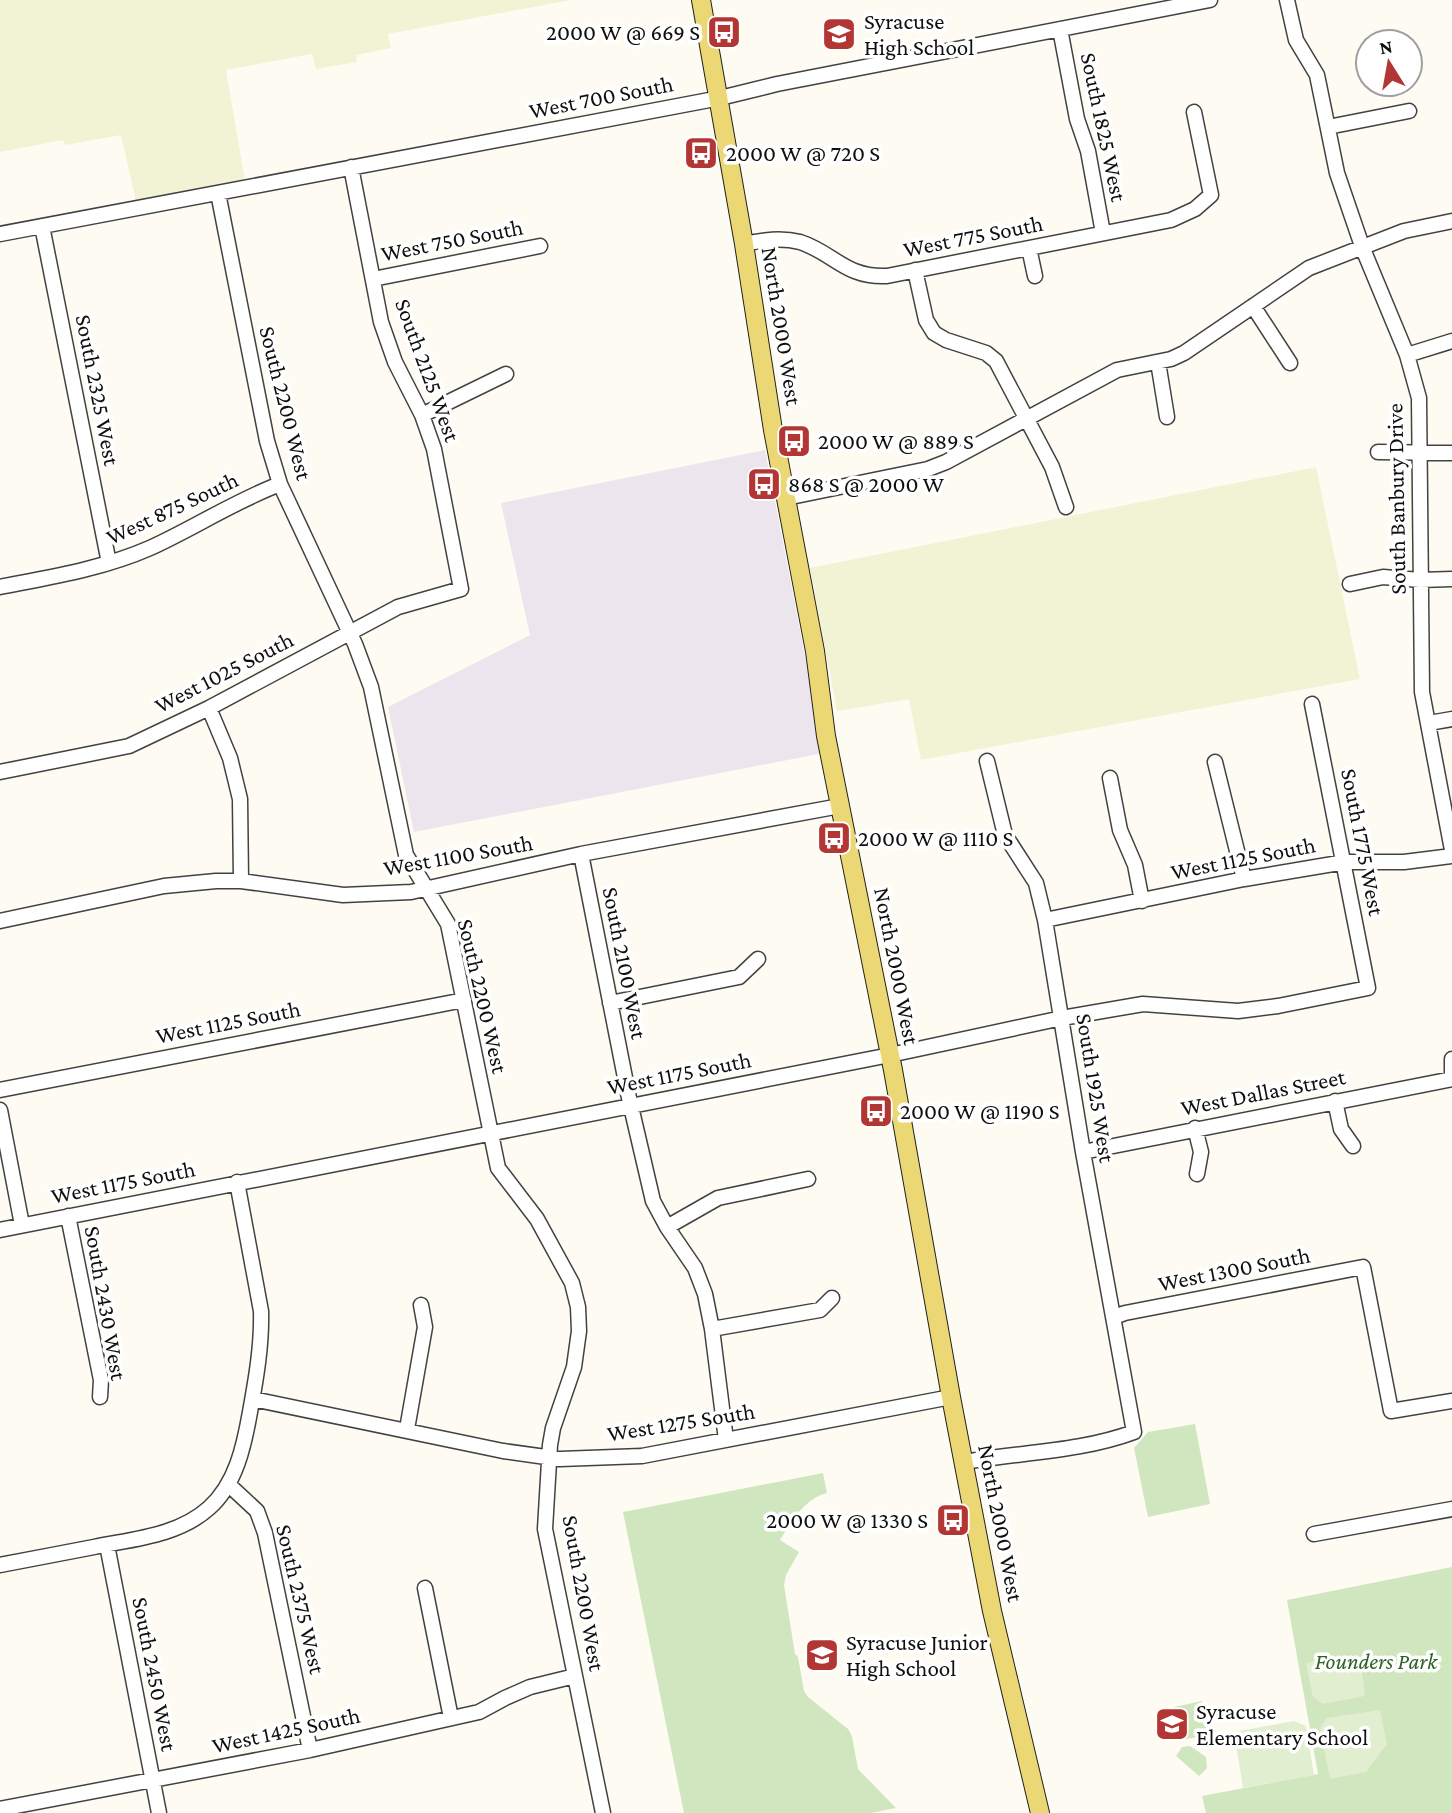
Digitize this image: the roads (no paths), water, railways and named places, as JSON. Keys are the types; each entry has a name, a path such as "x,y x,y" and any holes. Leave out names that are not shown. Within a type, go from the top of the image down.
{"main road":[{"name":"North 2000 West","path":"701,0 814,651 826,736 890,1055 951,1397 1004,1669 1040,1813"}],"street":[{"name":"West 700 South","path":"0,234 720,98 777,84 1210,0"},
{"name":"South Banbury Drive","path":"1287,0 1296,40 1317,75 1337,173 1363,248 1407,355 1419,398 1422,692 1452,850"},
{"name":"South 1825 West","path":"1060,29 1103,233"},
{"path":"1328,127 1409,111"},
{"name":"West 775 South","path":"744,244 768,239 790,240 817,250 849,270 867,275 887,276 1171,220 1195,209 1211,195 1194,112"},
{"name":"South 2125 West","path":"351,167 381,322 395,362 422,415 434,449 461,589"},
{"name":"South 2200 West","path":"218,193 267,441 280,484 350,632 371,687 406,855 448,923 498,1168 537,1219 572,1283 578,1307 579,1331 574,1367 553,1428 548,1457 545,1529 603,1813"},
{"path":"786,498 928,469 955,458 1117,370 1158,362 1184,353 1309,268 1404,231 1452,221"},
{"name":"South 2325 West","path":"42,226 109,563"},
{"name":"West 750 South","path":"373,279 540,246"},
{"path":"1029,248 1035,276"},
{"path":"915,270 930,327 940,337 992,357 1052,467 1066,507"},
{"path":"1253,306 1290,363"},
{"path":"1407,355 1452,341"},
{"path":"1158,362 1167,416"},
{"path":"422,415 506,374"},
{"path":"1378,452 1452,453"},
{"name":"West 875 South","path":"0,587 109,563 152,547 260,491 280,484"},
{"path":"1350,584 1383,578 1452,579"},
{"name":"West 1025 South","path":"0,772 129,746 209,708 398,607 461,589"},
{"name":"South 1775 West","path":"1312,704 1368,988"},
{"path":"209,708 230,758 240,799 241,881"},
{"path":"1429,723 1452,719"},
{"name":"South 1925 West","path":"965,1462 1041,1453 1119,1438 1134,1432 1083,1152 1045,920 1036,883 1005,835 987,761"},
{"path":"1215,762 1244,879"},
{"path":"1110,778 1120,830 1135,865 1142,901"},
{"name":"West 1100 South","path":"0,921 164,886 216,881 241,881 343,895 411,892 581,854 840,806"},
{"name":"South 2100 West","path":"581,854 653,1201 695,1268 705,1294 726,1440"},
{"name":"West 1125 South","path":"1045,920 1244,879 1345,862 1404,862 1452,856"},
{"path":"610,1003 739,977 758,959"},
{"name":"West 1175 South","path":"0,1230 890,1055 1062,1018 1143,1004 1238,1012 1368,988"},
{"name":"West 1125 South","path":"0,1090 464,1000"},
{"path":"1452,1059 1452,1073"},
{"name":"West Dallas Street","path":"1083,1152 1452,1079"},
{"path":"1335,1101 1341,1129 1353,1146"},
{"path":"0,1110 22,1226"},
{"path":"1195,1128 1201,1152 1197,1174"},
{"path":"667,1227 718,1198 808,1178"},
{"path":"0,1565 154,1536 182,1526 209,1508 229,1484 238,1465 253,1399 262,1333 261,1311 237,1182"},
{"name":"South 2430 West","path":"68,1216 101,1380 100,1397"},
{"name":"West 1300 South","path":"1114,1317 1363,1267 1391,1411 1452,1401"},
{"path":"712,1329 820,1310 832,1298"},
{"path":"407,1429 425,1327 421,1305"},
{"name":"West 1275 South","path":"253,1399 503,1451 548,1457 642,1456 951,1397"},
{"name":"South 2375 West","path":"229,1484 257,1511 265,1533 310,1750"},
{"path":"1314,1534 1452,1509"},
{"name":"South 2450 West","path":"107,1545 159,1813"},
{"path":"425,1588 451,1718"},
{"name":"West 1425 South","path":"0,1809 310,1750 479,1712 530,1687 575,1676"}],"place":[{"name":"2000 W @ 669 S","path":"724,32"},
{"name":"Syracuse High School","path":"839,34"},
{"name":"2000 W @ 720 S","path":"701,153"},
{"name":"2000 W @ 889 S","path":"794,441"},
{"name":"868 S @ 2000 W","path":"764,484"},
{"name":"2000 W @ 1110 S","path":"834,838"},
{"name":"2000 W @ 1190 S","path":"876,1111"},
{"name":"2000 W @ 1330 S","path":"953,1520"},
{"name":"Syracuse Junior High School","path":"822,1655"},
{"name":"Syracuse Elementary School","path":"1172,1724"}],"park label":[{"name":"Founders Park","path":"1376,1661"}]}
